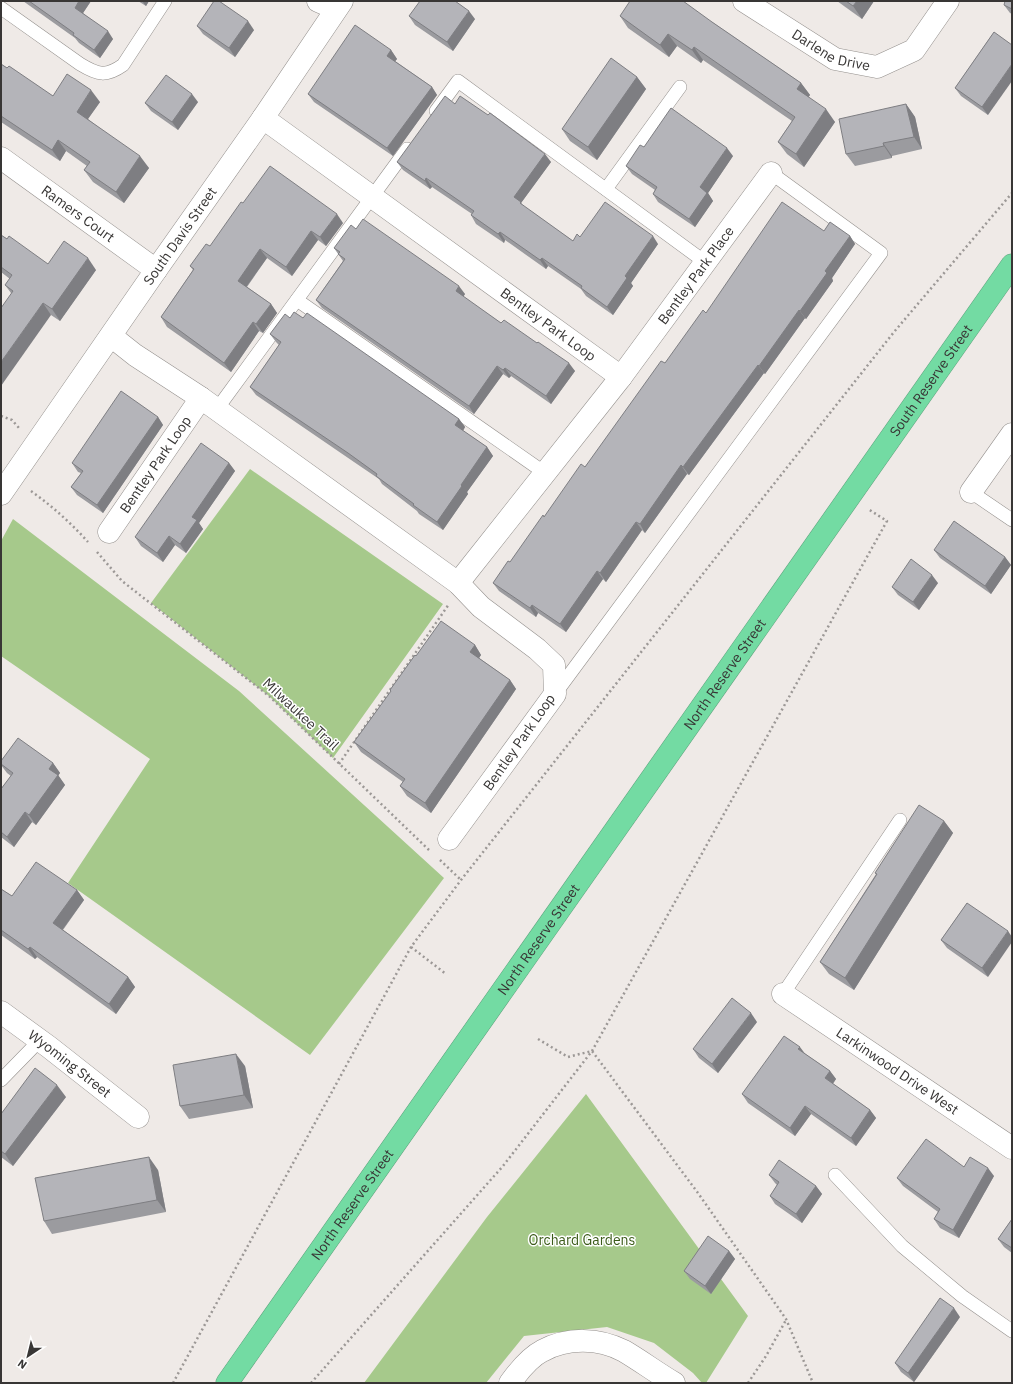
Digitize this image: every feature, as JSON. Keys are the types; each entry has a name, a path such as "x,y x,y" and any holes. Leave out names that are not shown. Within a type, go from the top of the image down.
{"highway":[{"name":"South Reserve Street","path":"849,496 1012,265"},
{"name":"North Reserve Street","path":"227,1383 849,496"}],"street":[{"name":"Darlene Drive","path":"744,1 835,58 877,67 914,50 948,1"},
{"name":"South Davis Street","path":"1,494 21,479 110,336 263,118 332,4"},
{"name":"Bentley Park Loop","path":"263,118 621,377"},
{"name":"Ramers Court","path":"1,158 156,270"},
{"name":"Bentley Park Place","path":"621,377 772,173"},
{"name":"Bentley Park Loop","path":"110,336 135,355 209,403 458,583 481,607 537,649 554,665 555,694 449,839"},
{"path":"458,583 621,377"},
{"name":"Bentley Park Loop","path":"109,532 209,403"},
{"path":"971,492 1012,434"},
{"name":"Larkinwood Drive West","path":"783,994 1012,1148"},
{"name":"Wyoming Street","path":"1,1012 40,1040 138,1117"},
{"path":"510,1383 519,1370 541,1351 563,1342 594,1340 624,1351 674,1383"}],"lane":[{"path":"1,8 80,64 93,72 104,74 114,72 123,65 165,1"},
{"path":"427,123 458,81 705,262"},
{"path":"606,189 680,86"},
{"path":"209,403 297,300 414,141"},
{"path":"555,694 881,253 772,173"},
{"path":"297,300 545,473"},
{"path":"971,492 1012,520"},
{"path":"783,994 900,820"},
{"path":"1,1080 40,1040"},
{"path":"835,1175 902,1246 962,1296 1012,1331"}],"path":[{"path":"172,1383 411,947 461,880 894,332 1012,193"},
{"path":"21,479 79,532 92,546"},
{"path":"311,1383 503,1166 592,1051 886,521 849,496"},
{"name":"Milwaukee Trail","path":"96,551 122,581 269,696 433,855"},
{"path":"339,764 450,604"},
{"path":"439,860 461,880"},
{"path":"411,947 446,974"},
{"path":"538,1040 568,1057 592,1051"},
{"path":"592,1051 698,1192 786,1320 813,1383"},
{"path":"748,1383 766,1356 786,1320"}],"green space":[{"path":"250,469 443,604 333,758 269,696 151,603"},
{"path":"13,519 239,691 444,878 310,1055 68,883 150,759 1,656 1,541"},
{"name":"Orchard Gardens","path":"586,1094 748,1316 706,1383 702,1383 693,1373 654,1343 607,1327 524,1336 486,1383 364,1383 487,1217"}],"building":[{"path":"29,1 79,1 75,8 108,31 94,50 73,35 74,33"},
{"path":"214,1 219,1 248,21 229,48 197,26"},
{"path":"420,1 455,1 469,11 447,42 409,16"},
{"path":"630,1 683,1 801,83 797,89 826,109 796,154 778,142 795,117 694,47 692,50 668,34 660,45 620,16"},
{"path":"846,1 857,1 853,6"},
{"path":"1005,1 1012,1 1012,9 1004,5"},
{"path":"355,25 391,50 387,56 432,87 387,148 308,94"},
{"path":"994,32 1012,45 1012,64 982,107 955,88"},
{"path":"611,58 637,77 588,147 562,129"},
{"path":"1,64 7,68 9,66 53,96 67,74 91,90 77,112 140,156 116,192 84,170 90,162 58,140 52,150 1,116"},
{"path":"166,75 192,94 172,122 145,103"},
{"path":"445,96 455,104 460,96 488,115 490,113 545,154 514,197 521,202 520,203 573,241 577,234 580,237 605,202 653,236 625,276 627,278 607,307 581,288 582,286 542,258 540,260 500,232 498,234 471,215 474,211 426,178 425,181 397,162"},
{"path":"906,104 914,137 883,143 884,146 846,154 839,119"},
{"path":"671,108 727,148 700,187 707,193 689,219 653,194 657,187 626,166 640,145 644,147"},
{"path":"270,166 337,214 320,237 311,231 286,267 260,249 238,281 271,304 256,324 253,322 224,363 161,317 194,269 190,266 206,244 210,246 241,202 243,203"},
{"path":"782,202 824,231 830,222 850,236 825,271 827,273 800,311 799,310 683,467 681,465 640,524 636,522 600,573 597,571 560,624 532,605 530,608 493,583 508,561 510,562 543,515 544,517 581,464 585,467 661,361 665,363 703,310 706,313"},
{"path":"363,219 459,286 456,291 501,323 504,320 569,363 546,396 505,368 503,370 497,366 469,406 316,300 345,259 338,254 340,252 334,248 351,225 356,229"},
{"path":"1,235 7,239 9,236 48,264 64,241 88,258 52,309 43,303 1,362 1,308 13,291 5,285 12,275 1,267"},
{"path":"294,312 303,318 307,313 459,419 455,425 487,447 437,522 413,505 414,504 376,476 377,474 348,453 250,387 281,342 270,334 285,314 290,318"},
{"path":"121,391 158,417 97,505 71,487 83,471 72,463"},
{"path":"201,443 229,463 192,517 197,520 180,544 169,536 157,553 135,537"},
{"path":"954,521 1005,557 985,586 934,550"},
{"path":"911,559 932,575 913,602 892,587"},
{"path":"441,621 475,645 470,652 510,680 425,803 400,786 405,779 354,742 415,655 416,656"},
{"path":"18,738 53,763 49,769 58,775 29,815 25,812 7,837 1,832 1,789 13,773 1,764 1,761"},
{"path":"919,805 944,821 845,978 820,962 877,874 875,873"},
{"path":"36,862 77,890 53,923 128,977 109,1004 30,947 28,949 1,930 1,889 12,896"},
{"path":"967,903 1008,931 982,968 941,940"},
{"path":"732,998 751,1013 712,1064 693,1049"},
{"path":"784,1036 800,1047 798,1049 830,1071 825,1078 870,1110 851,1138 805,1106 790,1128 742,1094"},
{"path":"236,1054 244,1095 180,1106 173,1065"},
{"path":"35,1068 57,1085 5,1154 1,1151 1,1114"},
{"path":"926,1139 964,1167 970,1157 988,1168 953,1230 934,1219 940,1209 897,1178"},
{"path":"149,1157 157,1200 44,1221 35,1178"},
{"path":"779,1160 816,1186 796,1214 770,1196 779,1182 769,1175"},
{"path":"1012,1219 1012,1248 998,1239"},
{"path":"708,1236 729,1251 705,1286 684,1271"},
{"path":"940,1298 954,1308 908,1373 895,1363"}]}
